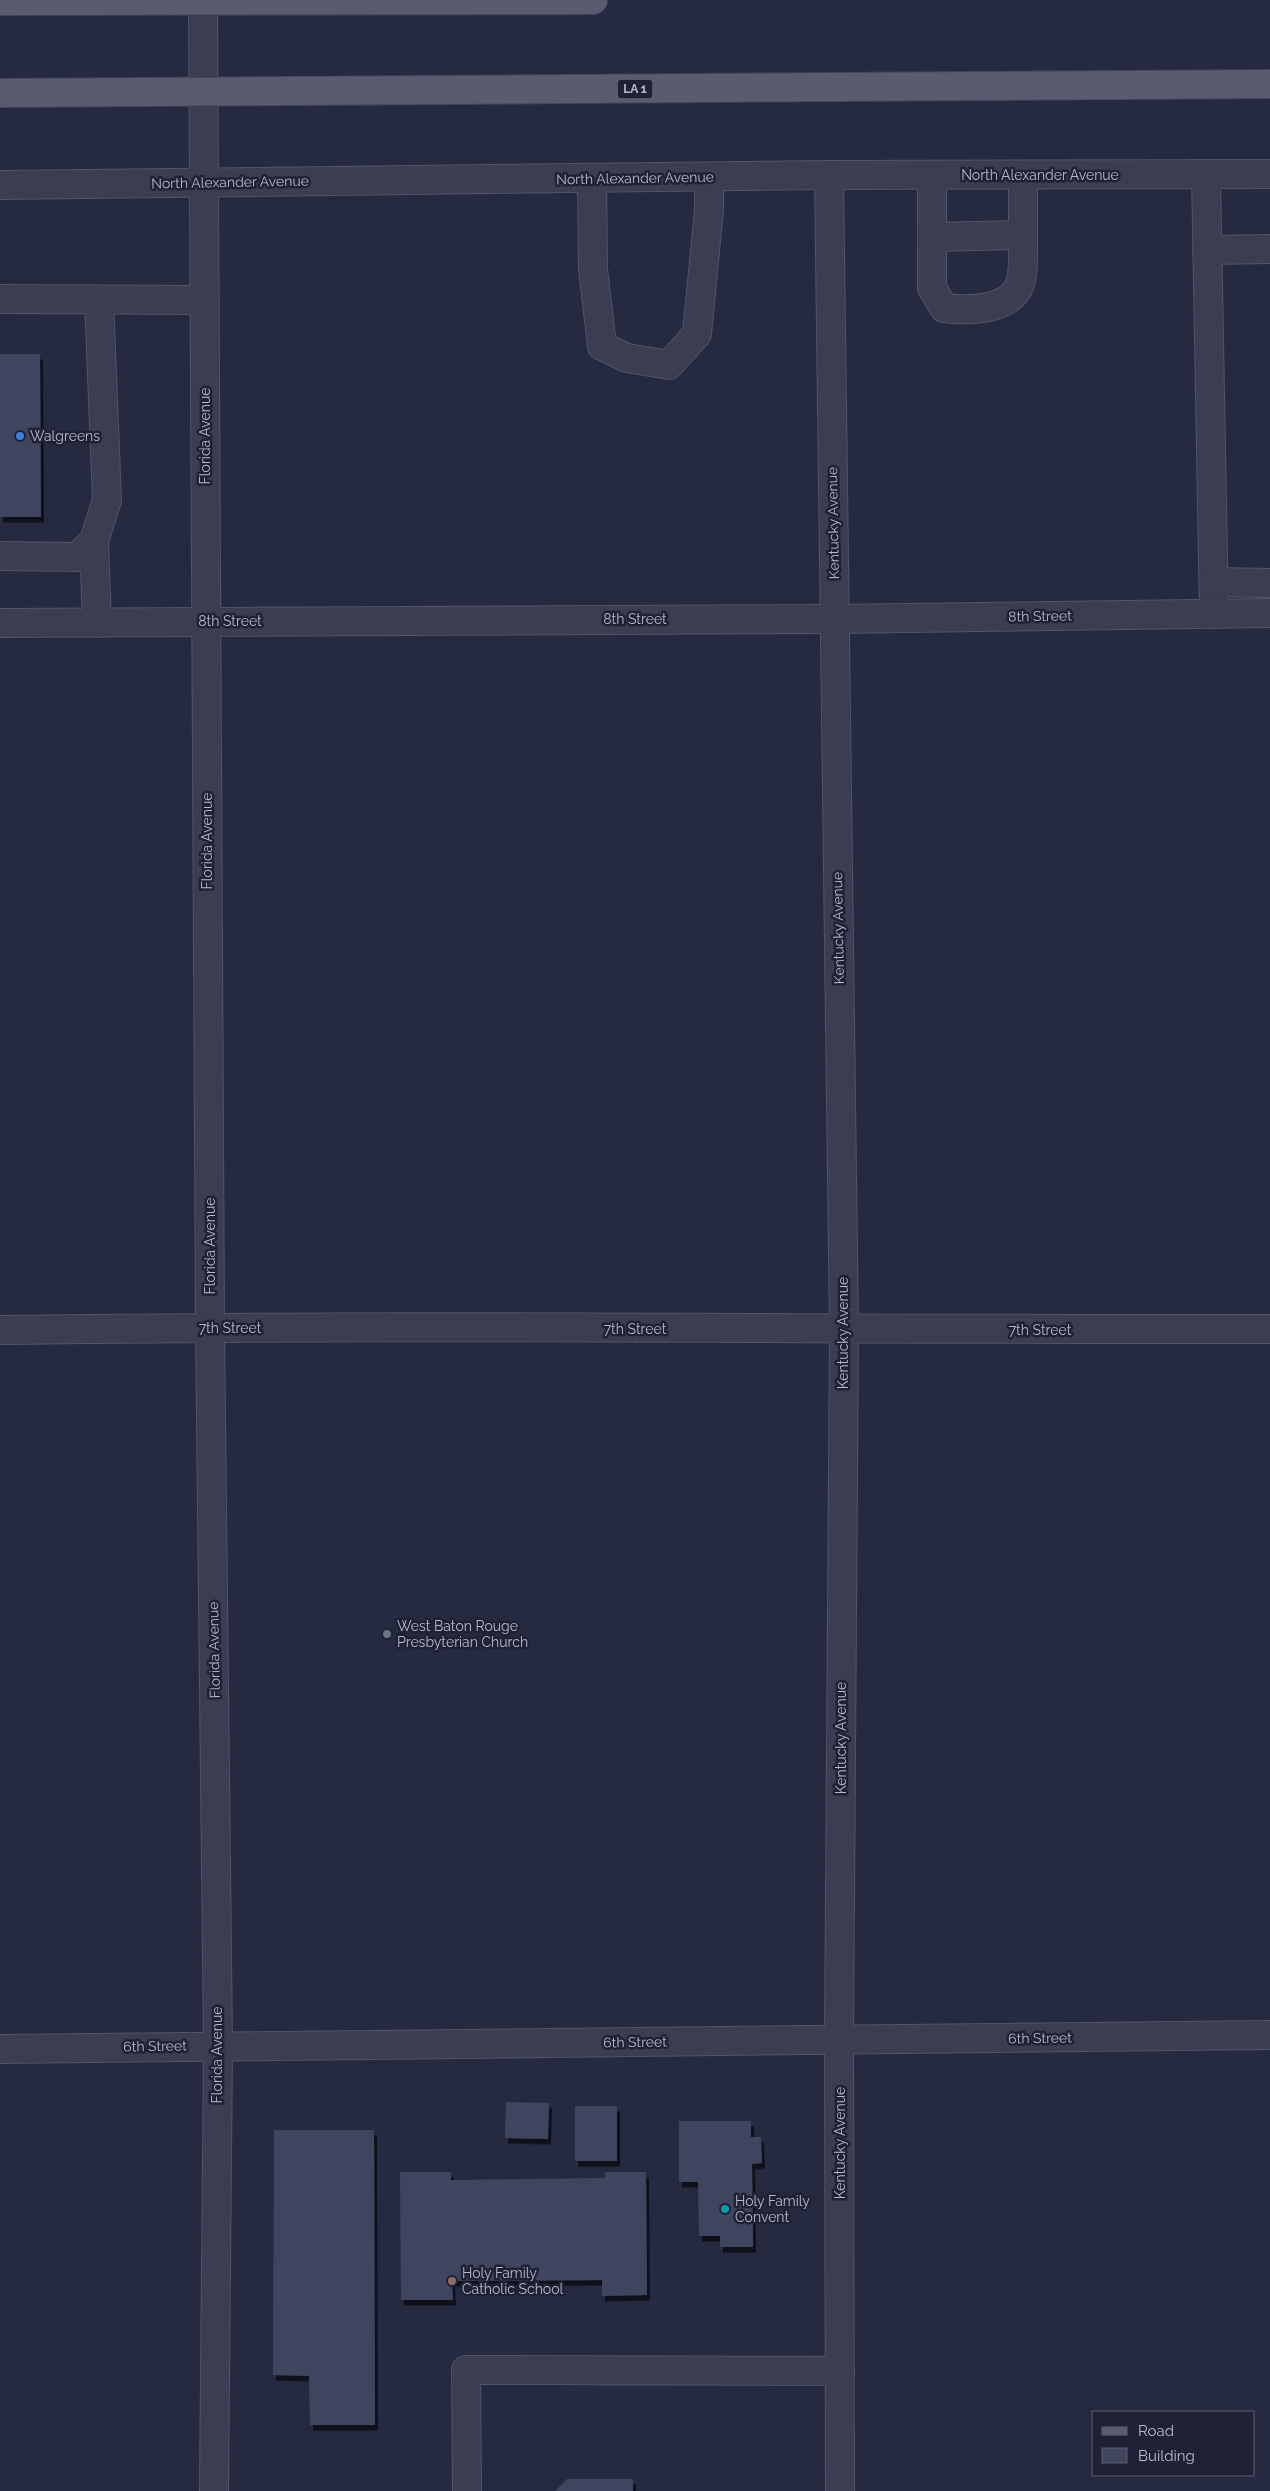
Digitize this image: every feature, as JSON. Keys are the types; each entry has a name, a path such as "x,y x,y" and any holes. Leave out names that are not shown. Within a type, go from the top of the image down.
{"main road":[{"path":"0,1 593,0"},
{"name":"LA 1","path":"0,93 1270,84"}],"street":[{"name":"Florida Avenue","path":"203,0 210,1327 218,2046 214,2491"},
{"path":"1206,174 1214,614"},
{"name":"North Alexander Avenue","path":"0,185 829,175 1270,174"},
{"name":"Kentucky Avenue","path":"829,175 844,1330 839,2040 840,2491"},
{"path":"932,175 932,288 944,308 960,310 987,307 1009,299 1020,284 1023,236 1023,175"},
{"path":"592,178 593,269 602,346 627,358 669,365 697,334 709,210 709,177"},
{"path":"932,237 1023,236"},
{"path":"1208,250 1270,249"},
{"path":"0,299 204,300"},
{"path":"97,623 94,541 107,500 99,300"},
{"path":"0,556 77,557 94,541"},
{"path":"1214,582 1270,583"},
{"name":"8th Street","path":"0,623 834,618 1270,613"},
{"name":"7th Street","path":"0,1330 210,1327 844,1330 1270,1329"},
{"name":"6th Street","path":"0,2049 1270,2036"},
{"path":"467,2491 466,2370 840,2371"}],"building":[{"name":"Walgreens","path":"0,354 40,354 41,517 0,517"},
{"path":"506,2102 549,2103 548,2139 505,2138"},
{"path":"575,2106 617,2106 617,2161 575,2161"},
{"name":"Holy Family Convent","path":"679,2121 751,2121 751,2137 761,2137 762,2163 752,2164 753,2247 720,2247 720,2236 699,2236 698,2182 679,2182"},
{"path":"274,2130 374,2130 375,2425 310,2425 309,2376 273,2375"},
{"path":"400,2172 451,2172 451,2180 605,2178 605,2172 646,2172 647,2295 602,2296 602,2280 452,2281 453,2300 401,2300"},
{"path":"567,2479 633,2479 633,2491 555,2491"}],"place":[{"name":"Walgreens","path":"20,436"},
{"name":"West Baton Rouge Presbyterian Church","path":"387,1634"},
{"name":"Holy Family Convent","path":"725,2209"},
{"name":"Holy Family Catholic School","path":"452,2281"}]}
